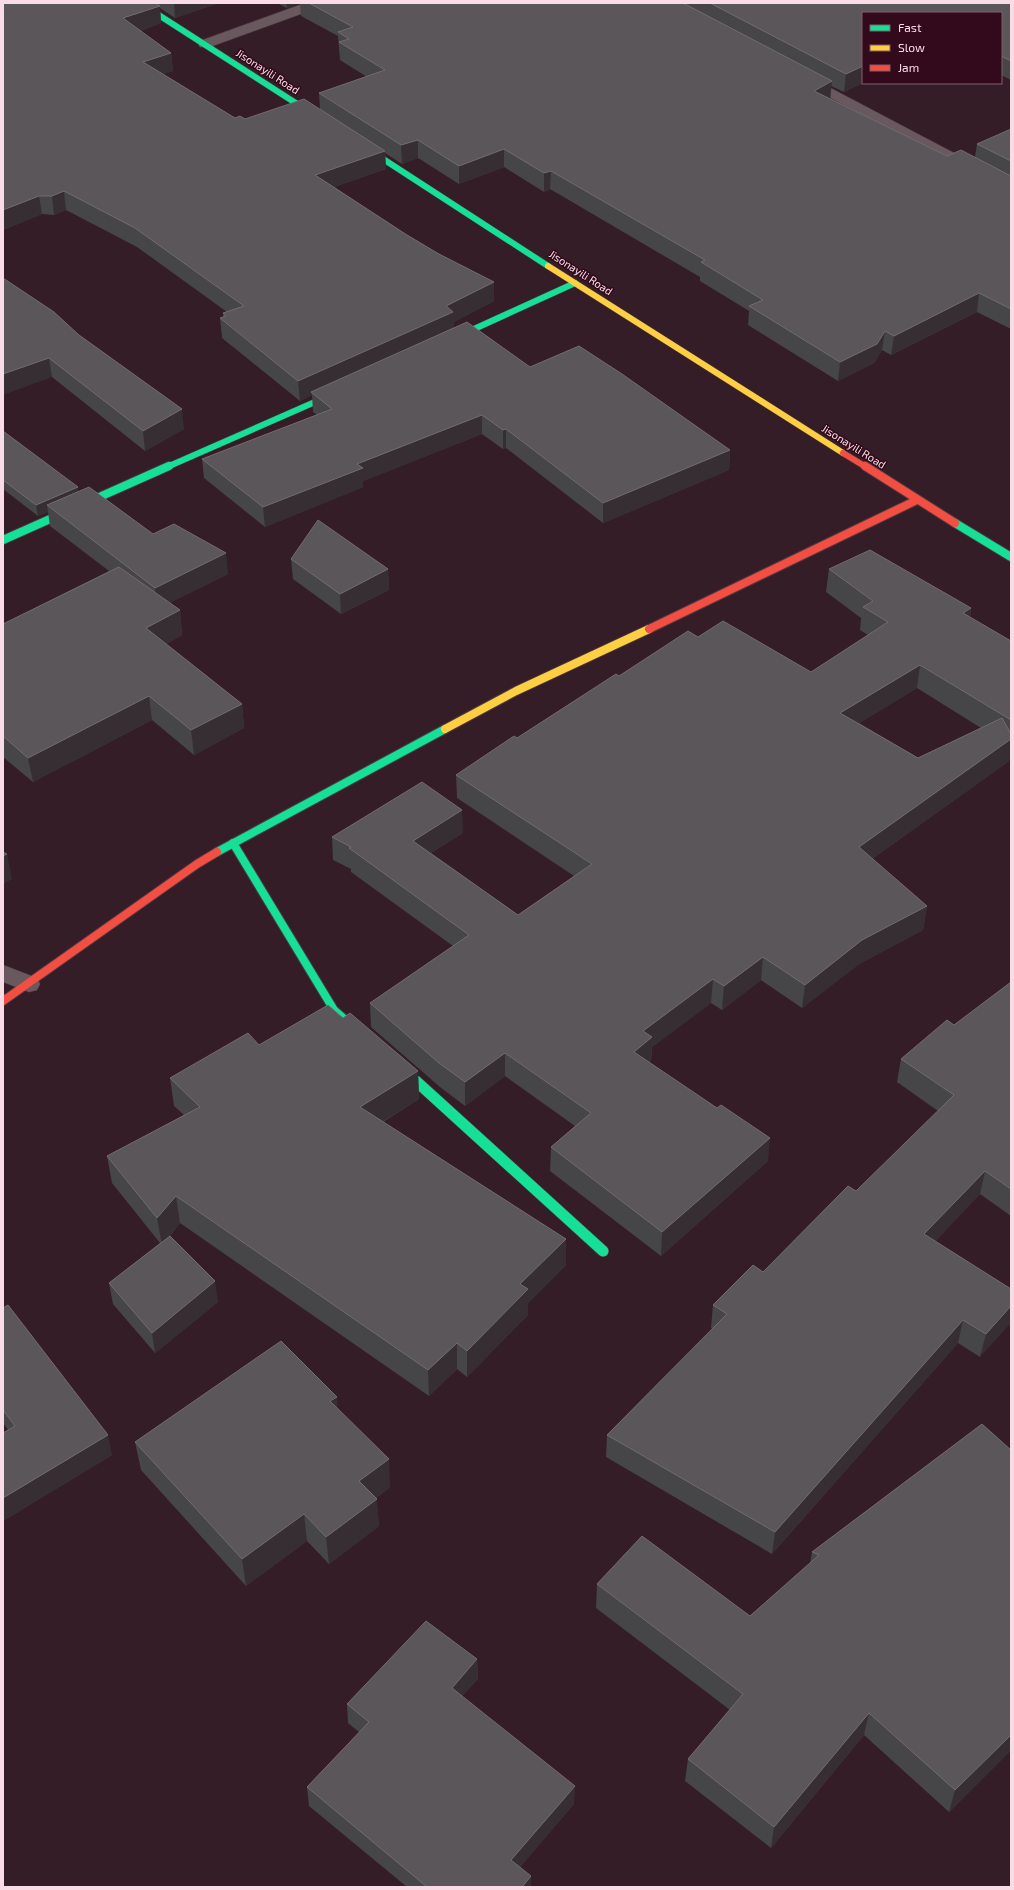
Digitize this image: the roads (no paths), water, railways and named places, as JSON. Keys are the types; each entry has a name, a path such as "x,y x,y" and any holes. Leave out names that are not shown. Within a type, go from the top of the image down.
{"street":[{"name":"Jisonayili Road","path":"140,3 330,125"},
{"path":"205,44 318,3"},
{"path":"792,71 1011,189"},
{"name":"Jisonayili Road","path":"350,138 575,283 1011,558"},
{"path":"439,345 575,283"},
{"path":"3,540 346,388"},
{"path":"3,1002 197,864 233,842 516,691 672,619 917,500"},
{"path":"233,842 334,1010 370,1040"},
{"path":"3,973 29,984"},
{"path":"388,1056 603,1251"}]}
